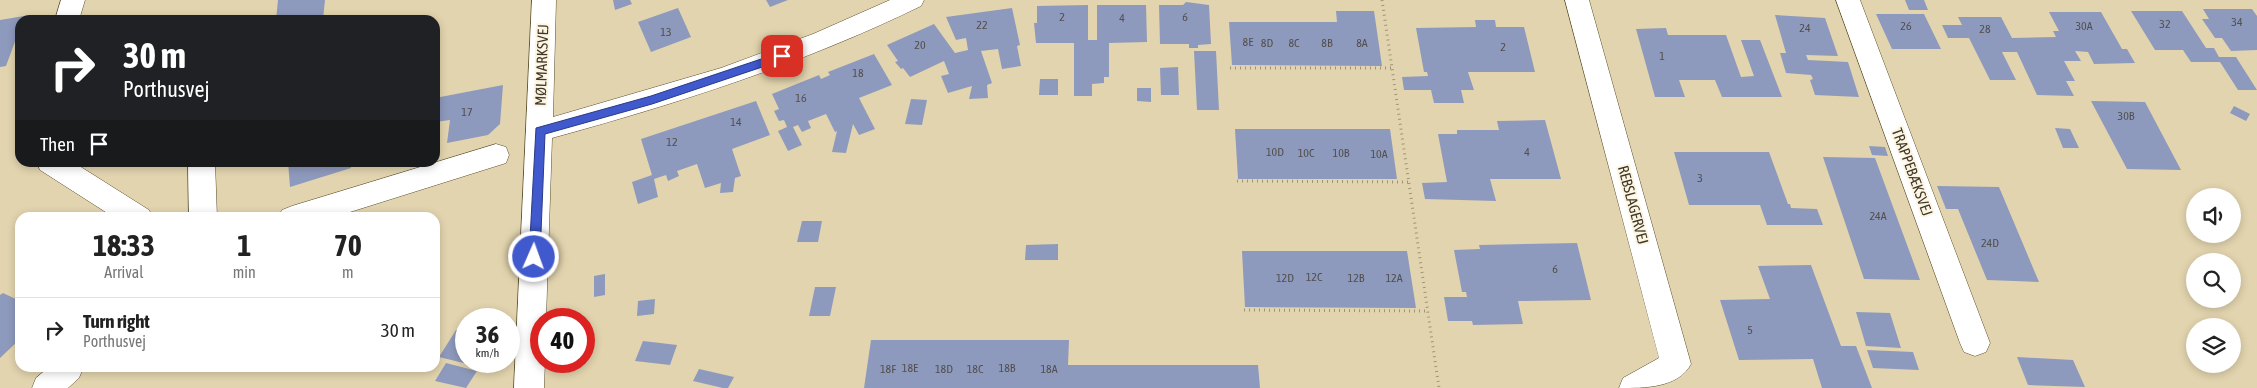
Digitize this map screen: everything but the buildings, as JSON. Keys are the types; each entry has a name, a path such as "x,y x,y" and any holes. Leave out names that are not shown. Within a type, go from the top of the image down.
{"street":[{"path":"68,15 73,0"},
{"name":"MØLMARKSVEJ","path":"529,388 544,0"},
{"path":"540,137 801,50 912,0"},
{"name":"REBSLAGERVEJ","path":"1577,0 1676,364 1634,388"},
{"name":"TRAPPEBÆKSVEJ","path":"1848,0 1975,343"},
{"path":"311,212 496,155"},
{"path":"58,167 129,212"},
{"path":"202,167 203,212"},
{"path":"47,388 64,372"}],"path":[{"path":"1382,0 1439,388"},
{"path":"1230,68 1392,68"},
{"path":"1237,181 1409,182"},
{"path":"1244,310 1428,311"}],"route":[{"path":"534,257 540,131 652,100 782,56"}]}
